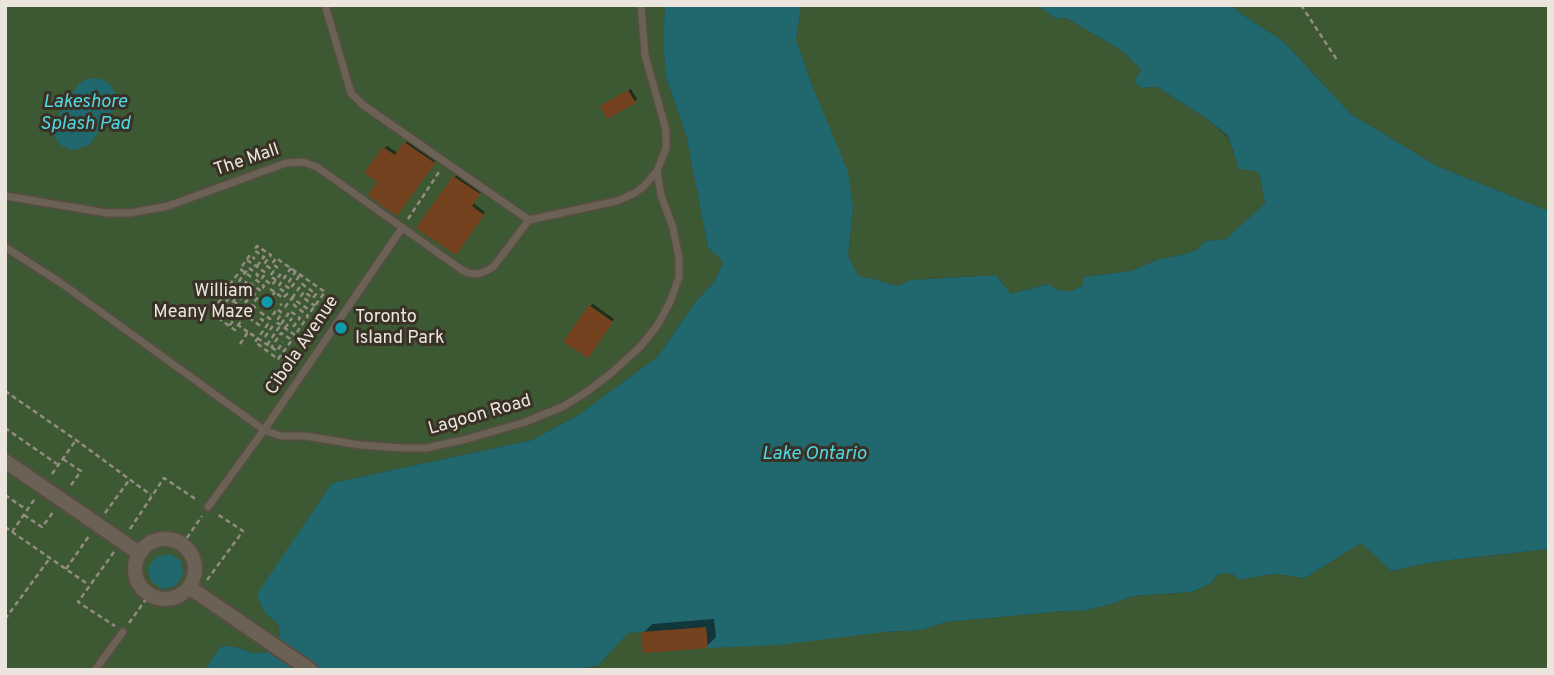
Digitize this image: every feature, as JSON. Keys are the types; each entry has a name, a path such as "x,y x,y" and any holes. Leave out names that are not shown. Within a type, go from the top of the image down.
{"street":[{"path":"5,461 139,553"},
{"path":"193,590 193,560 182,545 164,539 154,541 139,553 135,571 137,580 149,594 166,599 193,590 310,670"}],"lane":[{"path":"325,5 351,93 363,105 529,219 617,201 645,186 657,171"},
{"name":"Lagoon Road","path":"5,247 61,283 264,430 281,436 305,436 360,445 426,448 524,422 562,407 585,393 640,347 657,326 679,277 679,258 673,228 661,195 657,171 666,148 666,130 645,55 641,5"},
{"name":"The Mall","path":"5,197 107,213 130,213 168,206 279,165 300,162 317,167 464,271 478,274 495,265 529,219"},
{"name":"Cibola Avenue","path":"208,507 402,228"},
{"path":"96,670 123,632"}],"path":[{"path":"1301,5 1337,60"},
{"path":"402,228 446,162"},
{"path":"257,266 264,257 254,250 257,246 271,256 264,264 274,271"},
{"path":"251,277 240,269 250,255 255,259"},
{"path":"276,280 270,276 277,267 272,264 276,258 325,292 311,311 292,298"},
{"path":"247,260 266,273 262,278 272,285 283,271"},
{"path":"231,284 240,290 247,281 261,291 264,286 255,279 258,275 249,268 240,280 237,275 227,288 246,302 250,297"},
{"path":"270,289 284,298 287,294 278,287 291,268"},
{"path":"296,271 286,286 290,289 300,275"},
{"path":"280,304 285,307 302,284 316,294 313,298 304,292 301,296 315,306"},
{"path":"231,313 234,309 239,312 236,316 242,320 235,330 211,313 224,295 229,298 222,307 227,310 247,289 258,297 244,316"},
{"path":"268,302 275,292"},
{"path":"233,301 248,311"},
{"path":"260,312 270,318 277,309 282,313 276,322 295,335 309,316 294,305 297,301"},
{"path":"252,305 256,308 249,318 259,326 263,320 257,317"},
{"path":"267,345 290,311 300,317 293,327"},
{"path":"219,312 233,321 229,326"},
{"path":"285,328 292,318"},
{"path":"265,337 272,327 268,324 255,342 278,359 292,340 281,333 271,348"},
{"path":"238,326 277,351 283,342"},
{"path":"240,344 248,332"},
{"path":"6,393 151,495"},
{"path":"5,428 58,465"},
{"path":"63,459 81,471"},
{"path":"149,594 123,632 78,602 164,478 243,531 193,590"},
{"path":"5,495 27,510"},
{"path":"182,545 208,507"},
{"path":"24,515 43,527"},
{"path":"5,527 90,585"},
{"path":"5,619 50,558"}],"green space":[{"name":"Toronto Island Park","path":"5,5 665,5 663,43 666,78 686,135 708,248 723,261 715,281 697,300 657,357 578,415 532,440 332,483 264,612 278,624 280,634 264,653 253,653 237,647 219,648 205,670 5,670"},
{"path":"801,5 1040,5 1056,19 1066,18 1124,52 1141,70 1134,82 1142,88 1157,87 1207,119 1228,137 1239,169 1259,171 1265,203 1226,239 1205,241 1198,249 1159,259 1131,271 1083,277 1083,285 1073,291 1060,291 1047,284 1011,294 996,275 911,280 896,286 857,276 848,256 853,207 796,40"},
{"path":"1232,5 1549,5 1549,211 1437,166 1351,114 1283,41"},
{"path":"1361,543 1391,571 1433,562 1549,549 1549,670 567,670 598,666 628,633 706,627 885,632 922,630 946,622 1082,611 1134,596 1192,592 1211,583 1217,575 1226,573 1239,580 1273,574 1305,578"}],"water":[{"name":"Lake Ontario","path":"665,5 801,5 796,40 848,172 853,207 848,256 858,276 896,286 911,280 996,275 1011,294 1048,284 1060,291 1073,291 1083,285 1083,277 1131,271 1159,259 1185,254 1198,249 1205,241 1226,239 1265,203 1259,172 1239,169 1228,136 1157,87 1142,88 1134,82 1141,70 1124,52 1066,18 1056,19 1040,5 1232,5 1283,41 1351,114 1437,166 1549,211 1549,549 1433,562 1391,571 1361,543 1305,578 1273,574 1239,580 1226,573 1217,575 1211,583 1192,592 1134,596 1082,611 946,622 922,630 778,645 708,648 705,627 628,633 598,666 567,670 205,670 219,648 237,647 253,653 264,653 280,634 278,624 264,612 257,594 332,483 532,440 578,415 657,357 697,300 715,281 723,261 708,248 686,135 666,78 663,43"},
{"name":"Lakeshore Splash Pad","path":"93,78 107,82 113,88 117,102 90,144 76,150 69,149 57,141 53,127 55,120 79,84"},
{"path":"170,554 181,561 183,575 175,586 162,589 151,581 148,568 156,557"}],"building":[{"path":"628,90 636,103 607,119 600,106"},
{"path":"404,142 435,163 397,216 368,195 377,182 364,173 383,147 395,155"},
{"path":"453,176 480,194 472,206 484,215 456,255 416,228"},
{"path":"589,305 613,322 588,358 563,342"},
{"path":"706,627 708,648 643,653 641,632"}],"place":[{"name":"William Meany Maze","path":"267,302"},
{"name":"Toronto Island Park","path":"341,328"}]}
